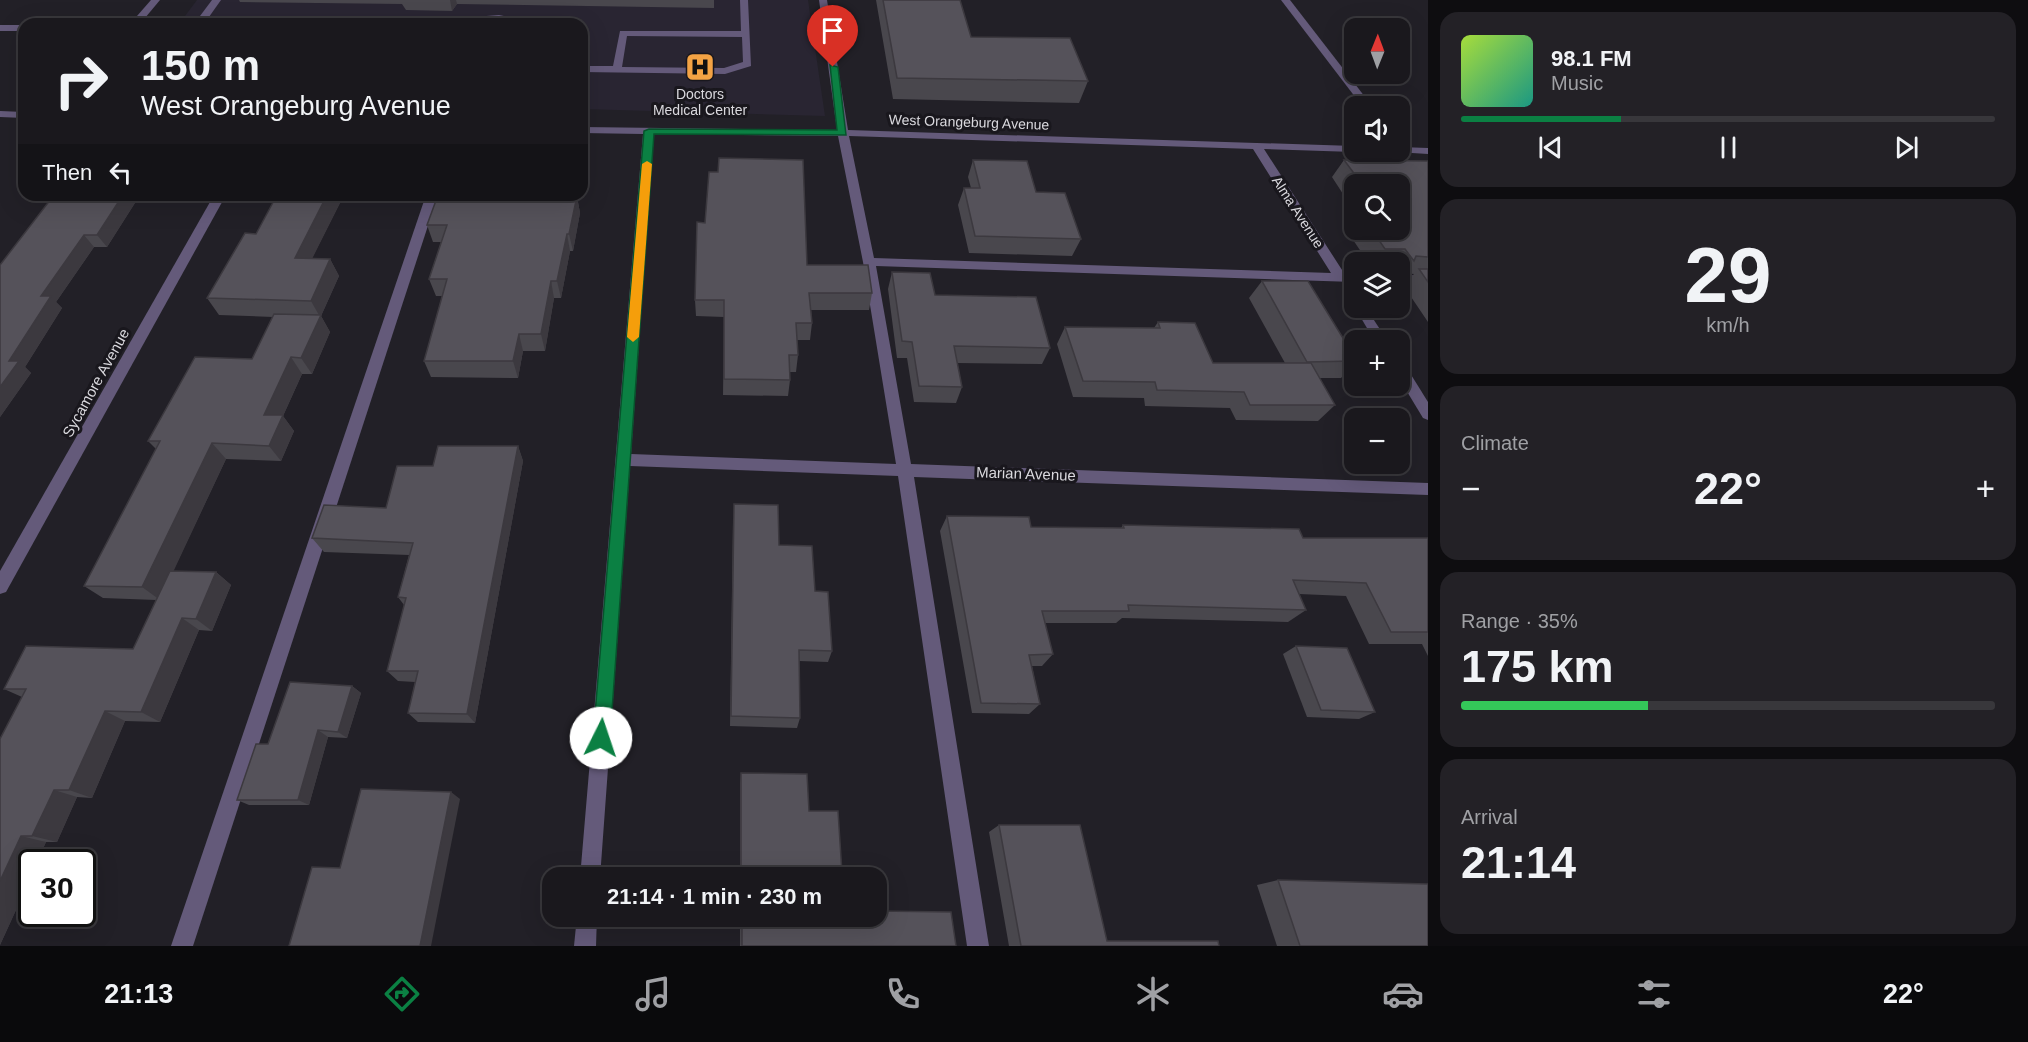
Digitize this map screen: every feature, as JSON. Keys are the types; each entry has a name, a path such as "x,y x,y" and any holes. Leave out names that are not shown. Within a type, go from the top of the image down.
{"street":[{"path":"140,18 156,0"},
{"path":"204,18 217,0"},
{"path":"588,69 725,71 748,64 744,0"},
{"path":"824,0 843,133 869,262 905,470 978,946"},
{"path":"1285,0 1359,96"},
{"path":"0,28 18,28"},
{"path":"617,69 623,33 746,34"},
{"path":"0,114 18,115"},
{"name":"West Orangeburg Avenue","path":"588,130 843,133 1344,149"},
{"path":"591,867 649,131"},
{"name":"Alma Avenue","path":"1256,146 1341,278"},
{"path":"1410,150 1428,151"},
{"name":"Sycamore Avenue","path":"0,587 217,201"},
{"path":"182,946 430,201"},
{"path":"869,262 1341,278"},
{"path":"1410,279 1428,280"},
{"path":"1410,385 1428,414"},
{"name":"Marian Avenue","path":"623,460 1428,489"},
{"path":"585,946 586,927"}],"shaded area":[{"name":"Doctors Medical Center","path":"197,0 808,0 825,116 588,109 588,18 184,18"}],"building":[{"path":"883,0 960,0 971,37 1070,38 1088,81 897,78"},
{"path":"719,158 803,160 807,265 868,265 872,293 809,293 812,323 796,323 798,355 789,355 790,380 724,379 724,300 695,300 697,222 705,223 709,172 718,172"},
{"path":"973,160 1027,161 1036,192 1065,193 1081,239 975,236 964,188 980,188"},
{"path":"1428,161 1428,257 1416,256 1414,261 1410,252 1405,249 1385,249 1379,240 1410,240 1410,174 1354,174 1346,162"},
{"path":"49,201 119,201 97,235 84,235 41,296 51,296 9,361 19,361 0,387 0,265"},
{"path":"274,201 324,201 295,258 330,259 311,301 207,298 245,233 256,234"},
{"path":"436,201 576,201 557,281 551,281 541,334 519,334 513,361 424,361 447,279 429,279 447,225 427,225"},
{"path":"1419,269 1428,269 1428,282"},
{"path":"892,272 930,273 935,295 1036,297 1050,348 954,346 962,387 919,386 912,342 902,341"},
{"path":"1262,281 1308,281 1344,340 1344,361 1307,362"},
{"path":"274,314 321,315 301,358 291,357 264,415 283,415 269,446 212,443 142,587 84,586 160,441 148,441 195,357 252,359"},
{"path":"1158,322 1195,323 1213,363 1311,363 1335,405 1250,405 1244,392 1157,390 1155,382 1083,381 1065,327 1160,328"},
{"path":"438,446 518,446 467,714 408,713 418,671 387,671 406,598 398,597 413,543 312,538 324,505 386,508 397,466 433,466"},
{"path":"734,504 778,505 779,545 812,546 815,591 828,592 832,651 799,650 800,718 731,716"},
{"path":"947,516 1029,517 1031,527 1124,528 1123,525 1299,529 1303,538 1428,538 1428,632 1391,632 1366,583 1293,580 1306,610 1128,605 1129,611 1042,611 1053,654 1029,655 1040,704 981,703"},
{"path":"170,571 216,572 196,619 182,618 141,712 105,711 69,790 54,790 32,836 21,836 0,881 0,739 26,689 4,689 26,646 133,649"},
{"path":"1296,646 1347,648 1375,712 1321,710"},
{"path":"290,682 352,686 338,732 318,730 298,800 237,800 256,744 268,744"},
{"path":"741,773 807,774 809,811 838,811 842,867 741,867"},
{"path":"361,789 451,792 420,946 289,946 312,867 340,868"},
{"path":"999,825 1080,825 1107,941 1218,941 1219,946 1021,946"},
{"path":"1278,880 1428,884 1428,946 1300,946"},
{"path":"887,911 951,912 956,946 742,946 742,927 887,927"}],"slow traffic":[{"path":"633,337 647,164"}],"place":[{"name":"Doctors Medical Center","path":"700,67"}],"route":[{"path":"601,738 649,131 843,133 833,67"}]}
